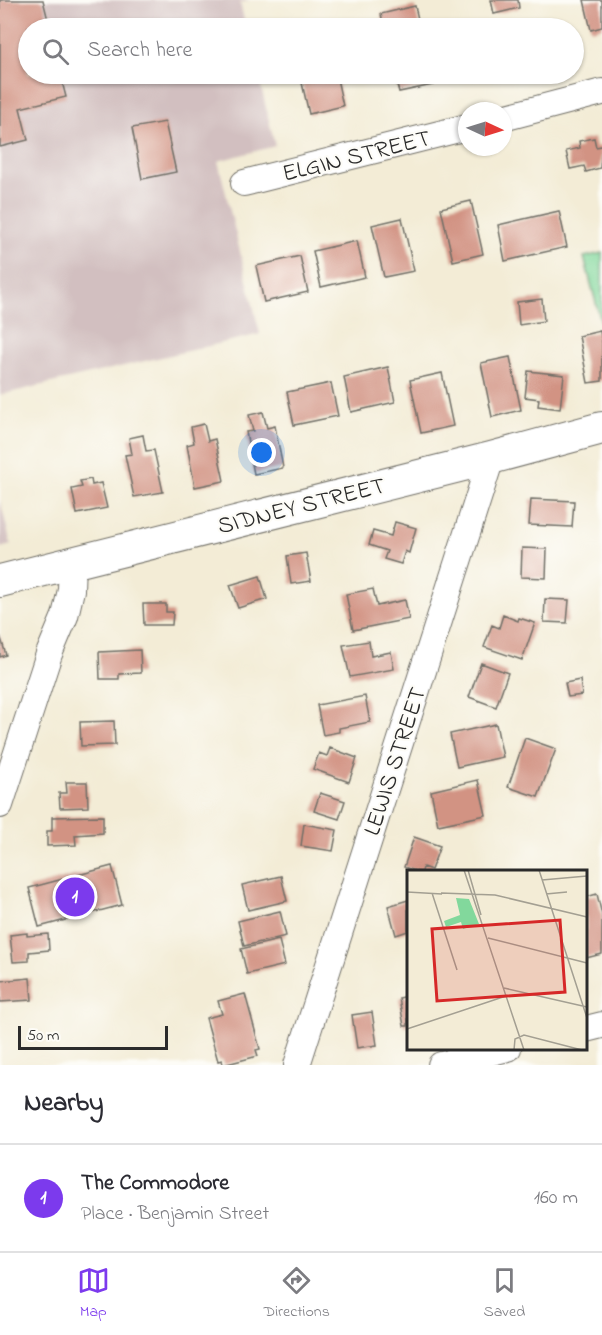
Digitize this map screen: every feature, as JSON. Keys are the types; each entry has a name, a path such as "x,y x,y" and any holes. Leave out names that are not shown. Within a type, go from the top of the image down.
{"main road":[{"name":"SIDNEY STREET","path":"1,576 72,562 491,458 602,428"}],"street":[{"path":"512,116 602,92"},
{"name":"ELGIN STREET","path":"244,183 458,129"},
{"name":"LEWIS STREET","path":"297,1065 491,458"},
{"path":"0,805 49,654 65,616 72,562"},
{"path":"587,1029 602,1025"},
{"path":"441,1065 500,1050"}],"shaded area":[{"path":"0,0 250,0 240,3 244,18 18,18 18,84 260,84 275,146 218,161 260,334 0,395"},
{"path":"0,500 11,545 0,548"}],"green space":[{"path":"602,253 602,326 584,257"}],"building":[{"path":"0,0 43,0 48,18 18,18 18,84 63,84 66,97 20,108 28,140 0,147"},
{"path":"491,0 518,0 519,8 494,14"},
{"path":"584,0 602,0 602,27 591,30"},
{"path":"415,6 418,18 382,18 381,14"},
{"path":"302,84 338,84 343,106 309,114"},
{"path":"397,84 433,85 399,92"},
{"path":"165,122 176,172 142,179 132,128"},
{"path":"594,138 596,147 602,146 600,168 586,172 584,166 570,169 566,151 580,148 579,141"},
{"path":"471,201 483,254 453,261 441,208"},
{"path":"559,211 567,247 505,261 498,225"},
{"path":"402,218 414,271 384,277 372,225"},
{"path":"357,241 365,277 321,287 313,251"},
{"path":"300,256 308,292 264,302 256,266"},
{"path":"542,299 544,321 519,325 517,302"},
{"path":"600,331 602,381 588,383 579,336"},
{"path":"510,357 521,410 492,417 481,363"},
{"path":"388,367 395,402 351,412 344,377"},
{"path":"528,371 564,375 560,409 538,406 539,399 525,397"},
{"path":"442,373 453,426 421,433 410,380"},
{"path":"331,383 338,416 294,425 287,392"},
{"path":"263,412 267,428 275,426 283,468 254,474 246,432 253,431 249,415"},
{"path":"204,424 208,441 215,439 224,481 195,487 187,445 194,443 191,427"},
{"path":"143,435 146,451 154,450 163,492 134,497 125,455 132,454 129,438"},
{"path":"91,479 92,485 101,483 107,508 77,514 72,489 82,487 80,481"},
{"path":"531,499 574,501 572,527 529,525"},
{"path":"395,522 416,528 409,553 405,551 401,564 384,559 387,551 369,545 373,531 391,536"},
{"path":"522,548 547,549 546,578 521,577"},
{"path":"306,553 311,581 291,584 287,556"},
{"path":"260,576 267,599 238,608 230,585"},
{"path":"373,589 377,606 405,600 409,619 353,630 346,594"},
{"path":"545,599 569,600 567,623 544,622"},
{"path":"143,604 166,604 166,612 173,612 172,625 144,625"},
{"path":"503,615 518,621 519,618 535,623 522,660 484,647 492,625 499,628"},
{"path":"0,635 6,655 0,657"},
{"path":"369,641 371,656 391,652 394,669 350,677 343,645"},
{"path":"140,650 141,673 119,674 119,679 100,679 99,652"},
{"path":"481,663 508,673 496,707 469,697"},
{"path":"580,680 582,695 568,697 565,683"},
{"path":"365,696 370,722 339,728 339,732 323,735 317,705"},
{"path":"114,721 115,745 81,746 80,722"},
{"path":"496,724 503,757 457,767 450,734"},
{"path":"525,738 556,749 538,797 508,787"},
{"path":"330,748 357,758 349,782 313,769 319,753 327,756"},
{"path":"478,780 486,815 438,825 431,791"},
{"path":"66,782 87,782 88,807 60,808 59,793 67,793"},
{"path":"320,793 345,801 339,819 314,811"},
{"path":"103,816 103,833 75,835 76,845 47,846 47,831 52,831 52,817"},
{"path":"304,824 337,830 333,851 301,846"},
{"path":"414,837 440,846 431,870 423,867 422,870 412,870 404,867"},
{"path":"112,866 122,905 39,927 29,888"},
{"path":"281,876 287,901 248,910 242,885"},
{"path":"597,894 602,915 602,954 587,958 587,897"},
{"path":"407,900 407,931 396,935 388,906"},
{"path":"280,911 286,936 244,946 238,921"},
{"path":"27,933 27,936 48,934 49,950 29,952 29,961 13,962 10,935"},
{"path":"279,940 285,965 247,974 241,949"},
{"path":"30,978 32,1000 0,1002 0,981"},
{"path":"245,994 260,1049 256,1050 258,1056 223,1065 222,1060 218,1061 206,1018 222,1014 218,1001"},
{"path":"407,996 407,1026 404,1026 399,998"},
{"path":"372,1012 377,1045 357,1048 352,1015"}],"place":[{"name":"The Commodore","path":"75,897"}]}
